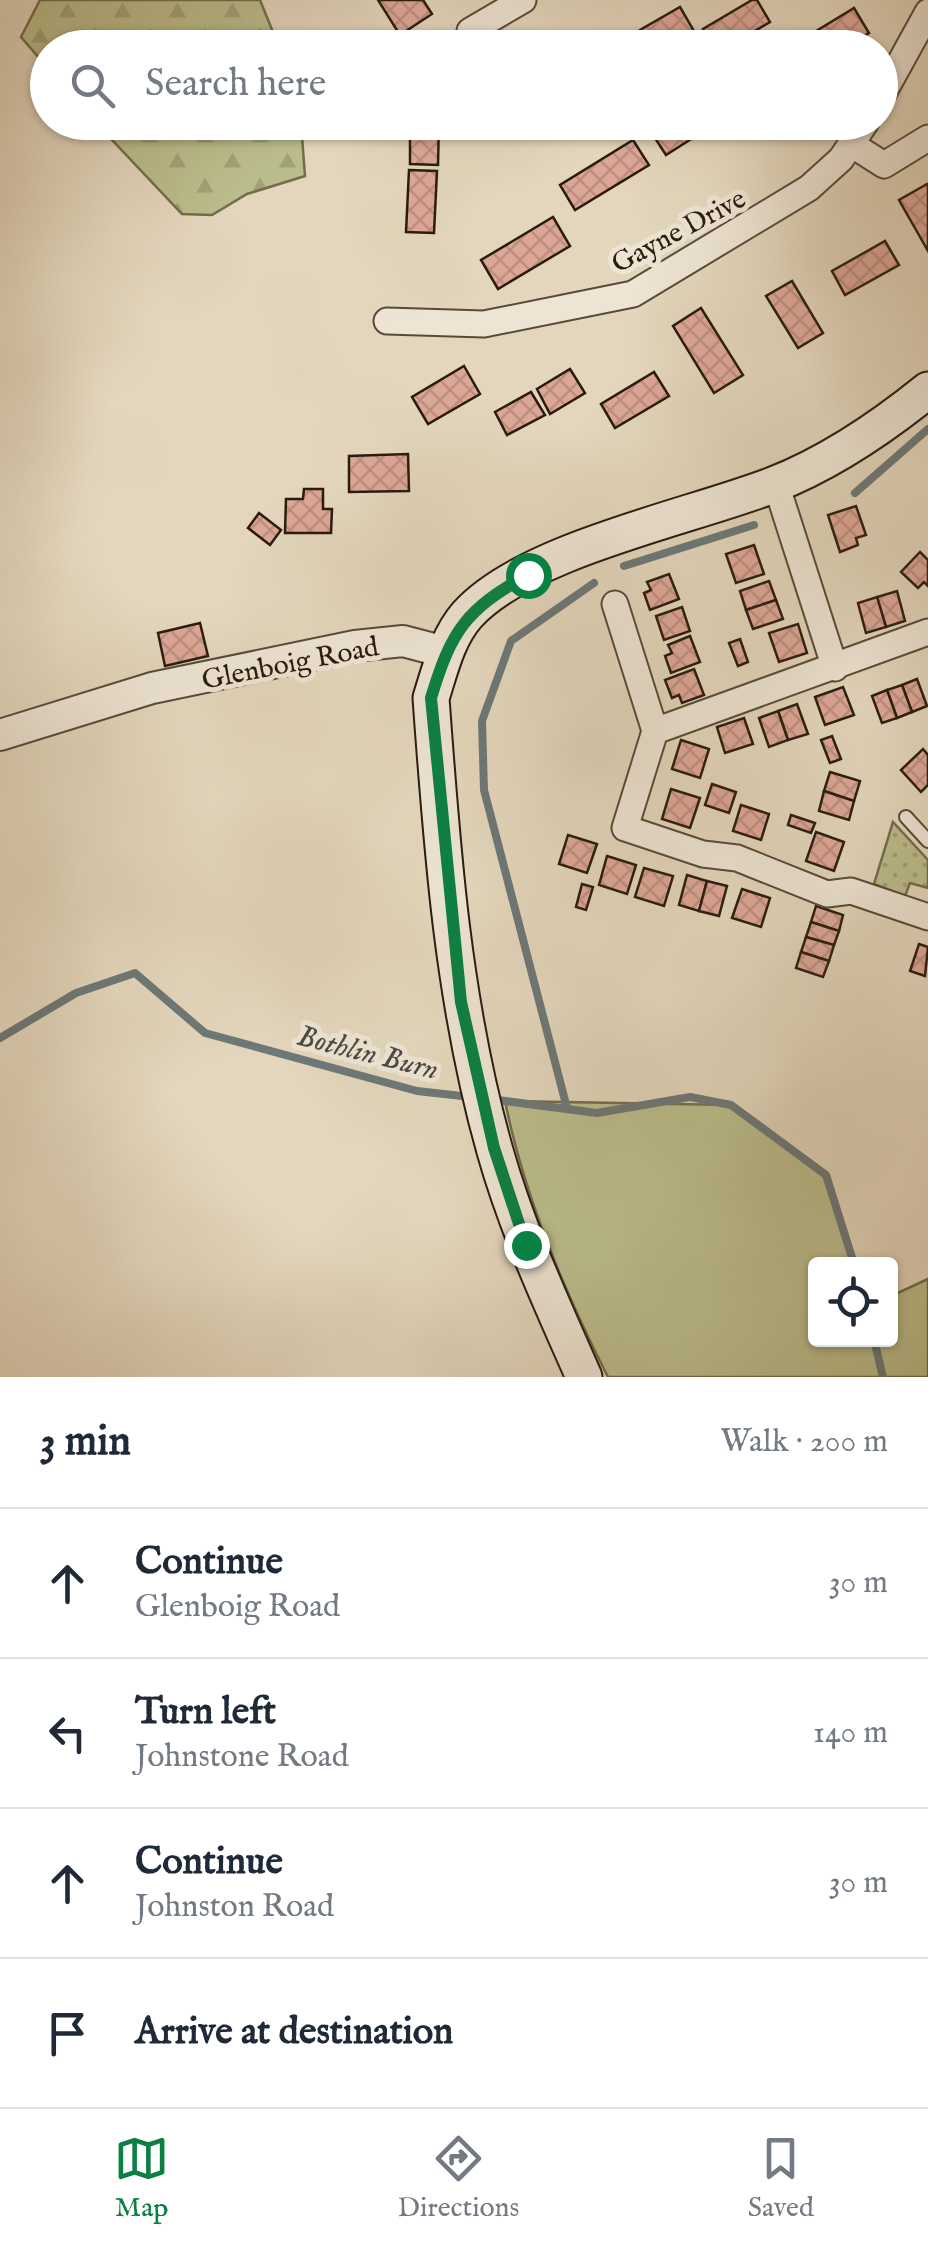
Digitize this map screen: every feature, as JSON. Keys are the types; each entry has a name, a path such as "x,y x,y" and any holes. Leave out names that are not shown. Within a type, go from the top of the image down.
{"main road":[{"path":"584,1377 526,1245 494,1148 454,954 431,698 445,652 466,617 486,598 556,560 776,484 861,440 927,392"}],"street":[{"path":"470,30 523,0"},
{"path":"898,66 928,12"},
{"name":"Gayne Drive","path":"865,140 884,164 928,138"},
{"name":"Gayne Drive","path":"387,320 484,324 633,294 809,188 853,140"},
{"path":"776,484 835,668"},
{"path":"615,604 655,731 625,828 703,854 737,858 827,894 851,891 928,917"},
{"path":"655,731 928,632"},
{"name":"Glenboig Road","path":"0,735 152,688 356,646 403,642 445,652"}],"lane":[{"path":"906,817 928,841"}],"green space":[{"path":"40,0 260,0 272,30 30,30 30,47 21,37"},
{"path":"112,140 302,140 305,176 247,194 212,215 182,214"},
{"path":"893,822 928,860 928,888 910,883 905,896 874,884"},
{"path":"505,1101 731,1105 826,1175 851,1257 808,1257 808,1347 898,1347 898,1293 928,1279 928,1377 608,1377 547,1242"}],"building":[{"path":"378,0 423,0 432,14 408,30 397,30"},
{"path":"752,0 757,0 770,22 756,30 703,29"},
{"path":"680,7 693,30 640,30"},
{"path":"854,8 867,30 818,30"},
{"path":"410,140 439,140 438,165 410,164"},
{"path":"633,140 649,165 575,210 560,185"},
{"path":"656,140 690,140 666,155"},
{"path":"409,170 437,171 434,233 406,232"},
{"path":"928,185 928,251 899,200"},
{"path":"553,217 570,246 498,289 481,260"},
{"path":"885,241 899,265 845,295 832,271"},
{"path":"792,281 823,333 798,348 766,296"},
{"path":"701,308 743,375 714,393 673,326"},
{"path":"464,366 480,394 428,424 412,397"},
{"path":"570,369 585,393 550,414 537,389"},
{"path":"654,372 669,396 615,428 601,404"},
{"path":"531,392 545,415 507,435 495,412"},
{"path":"408,454 409,491 349,492 349,456"},
{"path":"304,489 323,489 323,509 332,509 331,533 285,533 286,499 303,499"},
{"path":"856,506 866,535 856,538 858,545 840,552 828,515"},
{"path":"259,513 281,530 270,545 248,528"},
{"path":"754,545 764,574 736,583 726,554"},
{"path":"920,552 928,560 928,586 924,582 918,588 901,572"},
{"path":"669,574 679,599 650,610 644,593 651,590 647,582"},
{"path":"769,581 776,600 746,610 740,591"},
{"path":"897,591 905,621 886,627 877,597"},
{"path":"877,597 886,627 866,633 858,603"},
{"path":"776,600 783,619 753,629 746,610"},
{"path":"682,607 690,631 664,640 656,616"},
{"path":"200,623 208,656 165,666 158,633"},
{"path":"798,624 807,653 779,662 769,633"},
{"path":"690,636 700,662 671,673 665,656 672,653 668,645"},
{"path":"740,639 748,662 738,666 729,643"},
{"path":"694,669 704,695 682,703 679,695 672,698 665,680"},
{"path":"917,679 927,706 912,712 902,685"},
{"path":"902,685 912,712 897,718 887,690"},
{"path":"843,687 854,715 825,725 815,697"},
{"path":"887,690 897,718 882,723 872,696"},
{"path":"797,704 808,734 788,740 778,711"},
{"path":"778,711 788,740 769,747 759,718"},
{"path":"744,718 753,744 725,753 717,727"},
{"path":"832,736 841,759 830,763 821,740"},
{"path":"681,740 709,749 700,778 672,769"},
{"path":"923,749 928,755 928,785 921,792 901,770"},
{"path":"830,772 860,781 854,801 824,791"},
{"path":"712,784 736,792 729,813 705,805"},
{"path":"671,789 700,798 690,828 662,819"},
{"path":"824,791 854,801 849,820 819,811"},
{"path":"741,805 769,814 761,840 733,831"},
{"path":"791,815 815,823 811,833 788,825"},
{"path":"816,832 844,842 834,871 806,861"},
{"path":"568,835 597,844 587,873 559,864"},
{"path":"607,856 636,865 627,894 599,885"},
{"path":"644,868 673,876 664,906 635,897"},
{"path":"687,875 707,881 699,911 679,905"},
{"path":"707,881 727,886 719,916 699,911"},
{"path":"582,884 593,887 586,910 576,907"},
{"path":"742,889 770,898 761,927 732,918"},
{"path":"816,906 843,915 839,931 811,922"},
{"path":"811,922 839,931 834,945 806,937"},
{"path":"806,937 834,945 829,961 801,952"},
{"path":"919,944 928,947 925,976 910,971"},
{"path":"801,952 829,961 823,977 796,968"}],"waterway":[{"path":"855,493 928,429"},
{"path":"624,566 754,525"},
{"path":"567,1108 484,790 482,721 511,641 594,583"},
{"name":"Bothlin Burn","path":"0,1038 76,993 135,973 205,1033 417,1091 471,1097"},
{"name":"Bothlin Burn","path":"490,1099 597,1113 690,1097 731,1105 826,1175 852,1257"},
{"name":"Bothlin Burn","path":"876,1347 883,1377"}],"route":[{"path":"526,1245 494,1148 461,1002 439,815 431,698 445,652 466,617 486,598 528,575"}]}
